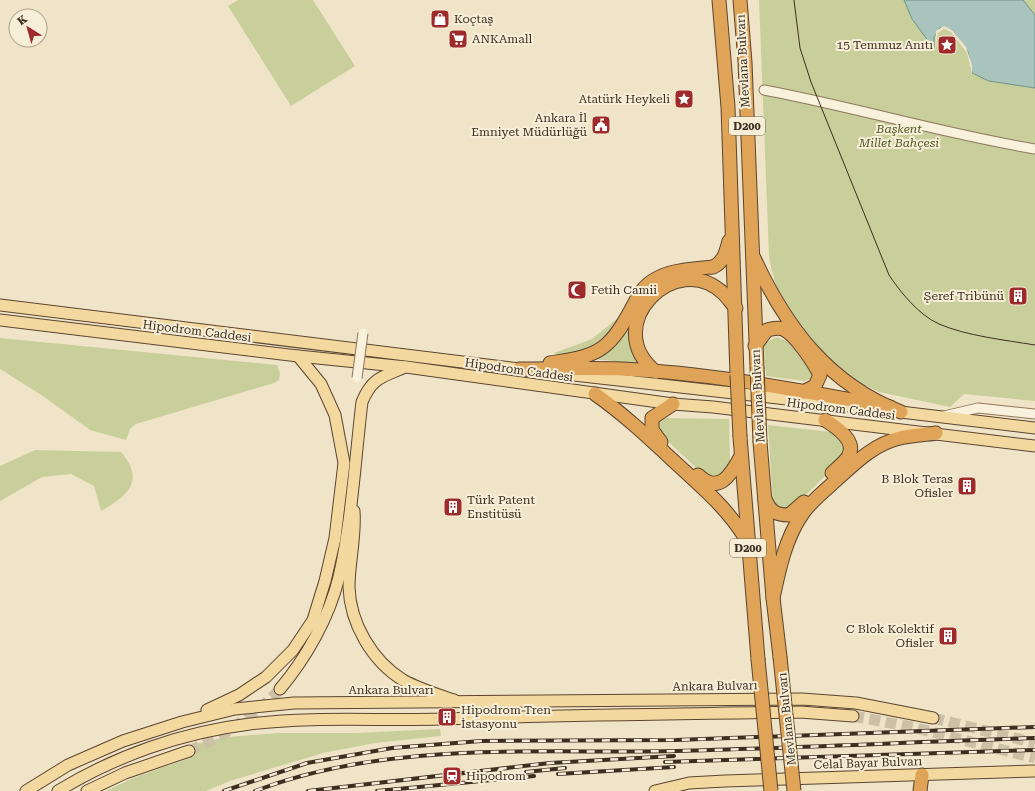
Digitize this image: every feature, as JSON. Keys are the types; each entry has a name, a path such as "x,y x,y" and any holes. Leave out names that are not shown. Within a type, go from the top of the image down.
{"highway":[{"name":"Mevlana Bulvarı","path":"719,0 728,107 741,456 747,541 771,791"},
{"name":"Mevlana Bulvarı","path":"740,0 763,496 794,791"},
{"path":"519,368 591,354 607,344 619,329 640,293 646,287 658,278 672,272 713,267 718,264 725,255 732,231"},
{"path":"751,253 769,291 785,317 824,363 839,378 896,410"},
{"path":"656,372 648,366 641,356 636,342 636,325 641,310 651,297 661,288 681,281 697,280 724,293 736,308"},
{"path":"755,346 767,330 781,328 788,332 815,365 820,375 815,386 803,392"},
{"path":"519,368 622,369 656,372 803,392 896,410"},
{"path":"595,394 631,420 723,507 735,521 747,541"},
{"path":"673,404 652,418 652,430 655,436 706,483 716,483 725,480 732,472 741,456"},
{"path":"763,496 769,509 774,513 789,515 797,510 848,457 850,452 847,439 836,427 825,420"},
{"path":"773,598 781,561 790,536 801,515 814,500 862,457 879,446 899,438 936,433"},
{"path":"920,791 922,775"}],"main road":[{"name":"Hipodrom Caddesi","path":"0,304 519,368 602,380 896,410 1035,428"},
{"name":"Hipodrom Caddesi","path":"0,320 298,356 406,366 673,404 713,406 1035,446"},
{"path":"182,722 239,695 266,677 293,650 313,620 335,538 344,463 335,415 321,384 298,356"},
{"path":"280,689 294,672 316,635 328,610 339,578 352,493 362,402 366,391 375,380 406,366"},
{"path":"352,493 355,524 349,589 354,614 360,630 369,646 381,662 402,679 427,692 466,703"},
{"name":"Ankara Bulvarı","path":"26,791 68,765 116,744 182,722 235,709 294,703 466,703 773,699 842,701 933,718"},
{"path":"58,791 91,773 140,752 197,733 250,724 292,721 774,712 800,712 853,716"},
{"path":"87,791 125,773 189,751"},
{"name":"Celal Bayar Bulvarı","path":"655,791 689,783 1035,771"}],"street":[{"path":"764,90 819,100 981,140 1035,149"},
{"path":"357,378 363,333"},
{"name":"Hipodrom Caddesi","path":"940,416 978,408 1035,414"}],"green space":[{"path":"238,0 313,0 355,66 291,106 228,6"},
{"name":"Başkent Millet Bahçesi","path":"759,0 1035,0 1035,401 964,394 950,407 879,392 841,374 795,318 776,285 769,255"},
{"path":"625,312 611,331 589,349 568,354 555,355 554,353 592,339"},
{"path":"631,318 630,333 642,364 594,359"},
{"path":"777,337 788,342 814,374 811,379 804,381 766,376 764,346 769,341"},
{"path":"0,338 277,365 280,374 279,380 274,383 136,424 130,429 126,440 90,430 43,396 0,369"},
{"path":"664,418 729,419 730,465 718,477 706,477 660,434 657,423"},
{"path":"768,425 831,432 837,434 846,445 843,458 800,501 785,511 773,503"},
{"path":"35,450 121,452 132,471 133,479 130,487 119,500 101,511 94,486 71,474 42,477 0,501 0,466"},
{"path":"440,729 441,736 375,743 323,753 230,781 206,791 106,791 133,778 190,758 187,746 227,737 278,733 355,733"}],"water":[{"path":"904,0 1023,0 1035,15 1035,88 989,81 972,73 968,52 952,30 940,28 934,37 934,49 912,19"}],"pier":[{"path":"944,26 952,30 966,47 972,65 972,75 967,53 951,32 944,29 938,33 935,51 936,31"}],"tunnel":[{"path":"189,751 238,725 260,708 280,689"},
{"path":"853,716 912,727 1035,758"},
{"path":"933,718 1035,743"}],"tram line":[{"path":"794,0 800,48 811,82 889,275 905,296 924,315 939,324 974,335 1035,345"}],"railway":[{"path":"224,791 307,763 392,748 481,741 676,740 1035,727"},
{"path":"255,791 306,775 358,764 410,757 463,753 676,751 1035,738"},
{"path":"665,762 1035,750"},
{"path":"308,791 550,763 674,756"},
{"path":"558,774 674,767"},
{"path":"526,772 565,768"},
{"path":"377,791 534,776"}],"place":[{"name":"Koçtaş","path":"440,19"},
{"name":"ANKAmall","path":"458,39"},
{"name":"15 Temmuz Anıtı","path":"947,45"},
{"name":"Atatürk Heykeli","path":"684,99"},
{"name":"Ankara İl Emniyet Müdürlüğü","path":"601,125"},
{"name":"Fetih Camii","path":"577,290"},
{"name":"Şeref Tribünü","path":"1018,296"},
{"name":"B Blok Teras Ofisler","path":"967,486"},
{"name":"Türk Patent Enstitüsü","path":"453,507"},
{"name":"C Blok Kolektif Ofisler","path":"948,636"},
{"name":"Hipodrom Tren İstasyonu","path":"447,717"},
{"name":"Hipodrom","path":"452,776"}]}
